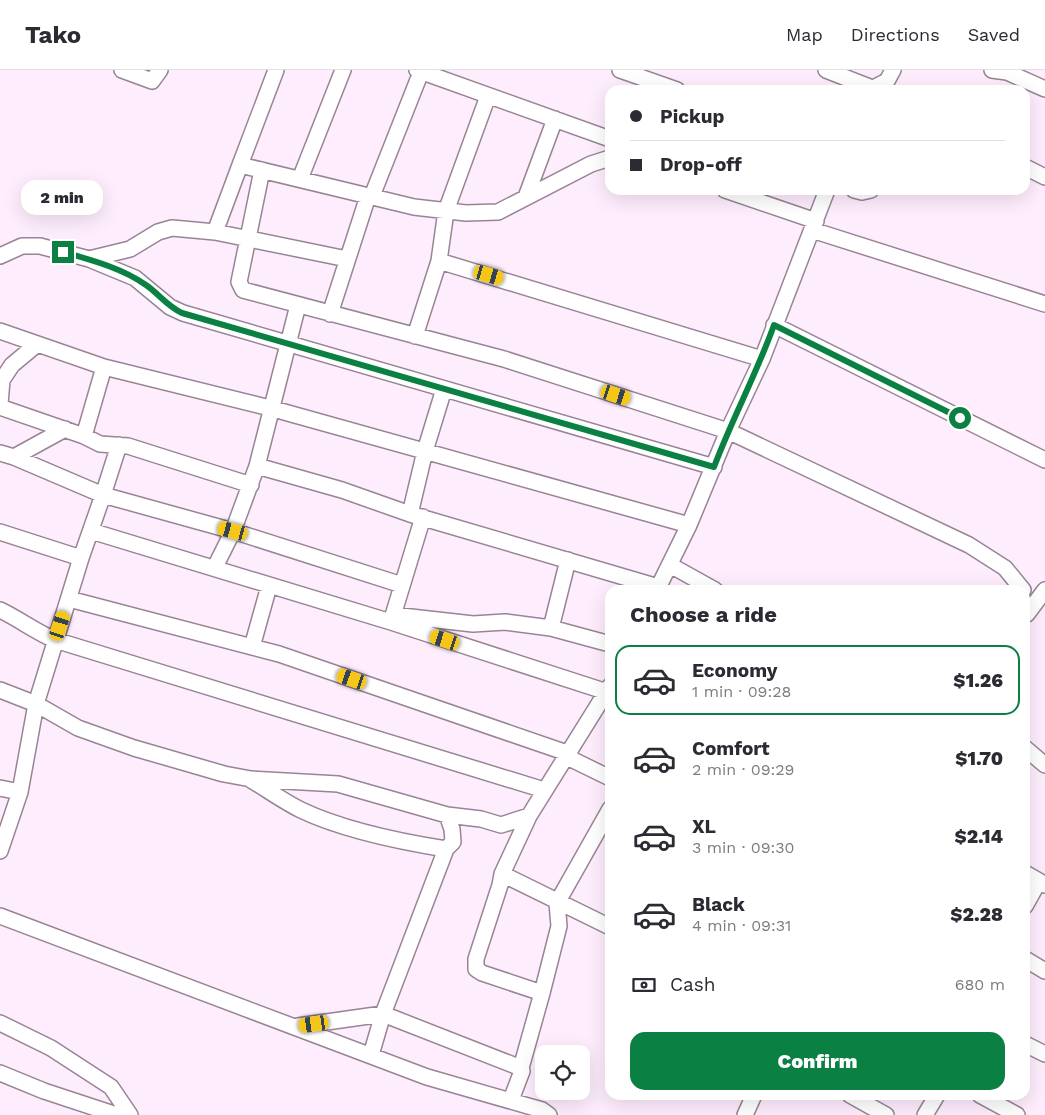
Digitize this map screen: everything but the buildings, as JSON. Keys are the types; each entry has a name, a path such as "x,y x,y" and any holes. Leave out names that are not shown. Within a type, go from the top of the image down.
{"street":[{"path":"122,70 152,81 160,70"},
{"path":"215,232 276,70"},
{"path":"300,179 343,70"},
{"path":"620,70 661,85"},
{"path":"826,70 862,85"},
{"path":"880,85 885,83 893,70"},
{"path":"992,70 1007,72 1045,89"},
{"path":"330,314 347,259 370,196 419,71 605,137"},
{"path":"415,336 439,260 446,211 488,96"},
{"path":"526,197 555,119"},
{"path":"240,165 414,207 466,214 498,212 513,206 526,197 591,164 605,160"},
{"path":"262,170 240,287 242,290 504,359 728,431 976,549 1005,568 1019,585"},
{"path":"1030,170 1045,177"},
{"path":"737,195 814,226 1045,304"},
{"path":"660,585 690,525 728,431 762,359 825,195"},
{"path":"90,259 130,249 158,232 172,228 215,232 347,259"},
{"path":"0,256 22,246 40,246 90,259 135,278 170,307 182,313 714,467"},
{"path":"439,260 762,359"},
{"path":"215,567 233,531 251,485 298,305"},
{"path":"774,325 1045,460"},
{"path":"0,331 104,367 270,408 690,525"},
{"path":"36,345 12,365 2,380 0,405 84,436 100,444 119,445 251,485"},
{"path":"84,436 104,367"},
{"path":"392,619 402,585 416,516 425,450 444,389"},
{"path":"7,455 65,429"},
{"path":"0,851 20,792 36,704 81,558 119,445"},
{"path":"7,455 103,495 233,531 402,585"},
{"path":"257,466 342,490 416,516 568,560 646,585"},
{"path":"91,531 215,567 268,586 392,619 605,688"},
{"path":"0,532 81,558"},
{"path":"551,628 568,560"},
{"path":"670,565 706,585"},
{"path":"252,647 268,586"},
{"path":"1030,611 1045,590"},
{"path":"69,599 279,654 569,755 605,775"},
{"path":"0,610 20,619 41,634 55,640 544,790"},
{"path":"392,619 473,624 505,622 551,628 605,643"},
{"path":"0,690 36,704 78,728 134,748 224,774 251,780 338,784 447,815 482,819 501,825 529,816"},
{"path":"542,994 482,973 475,966 502,874 529,816 544,790 569,755 605,694"},
{"path":"1030,752 1045,765"},
{"path":"251,780 294,806 347,827 446,849"},
{"path":"0,788 20,792"},
{"path":"371,1055 382,1014 446,849 453,842 452,829 447,815"},
{"path":"514,1106 522,1071 520,1068 542,994 559,926 557,903 605,818"},
{"path":"502,874 605,926"},
{"path":"1030,875 1042,883 1030,899"},
{"path":"0,916 296,1026 427,1077 514,1106 542,1110 549,1115"},
{"path":"1030,962 1045,971"},
{"path":"296,1026 382,1014 520,1068"},
{"path":"0,1023 51,1048 111,1087 130,1115"},
{"path":"1030,1046 1045,1054"},
{"path":"0,1073 44,1091 117,1115"},
{"path":"746,1114 752,1100"},
{"path":"859,1100 886,1115"},
{"path":"925,1115 934,1100"},
{"path":"989,1100 1017,1115"}],"route":[{"path":"63,252 90,259 135,278 170,307 182,313 714,467 728,431 762,359 774,325 960,418"}]}
